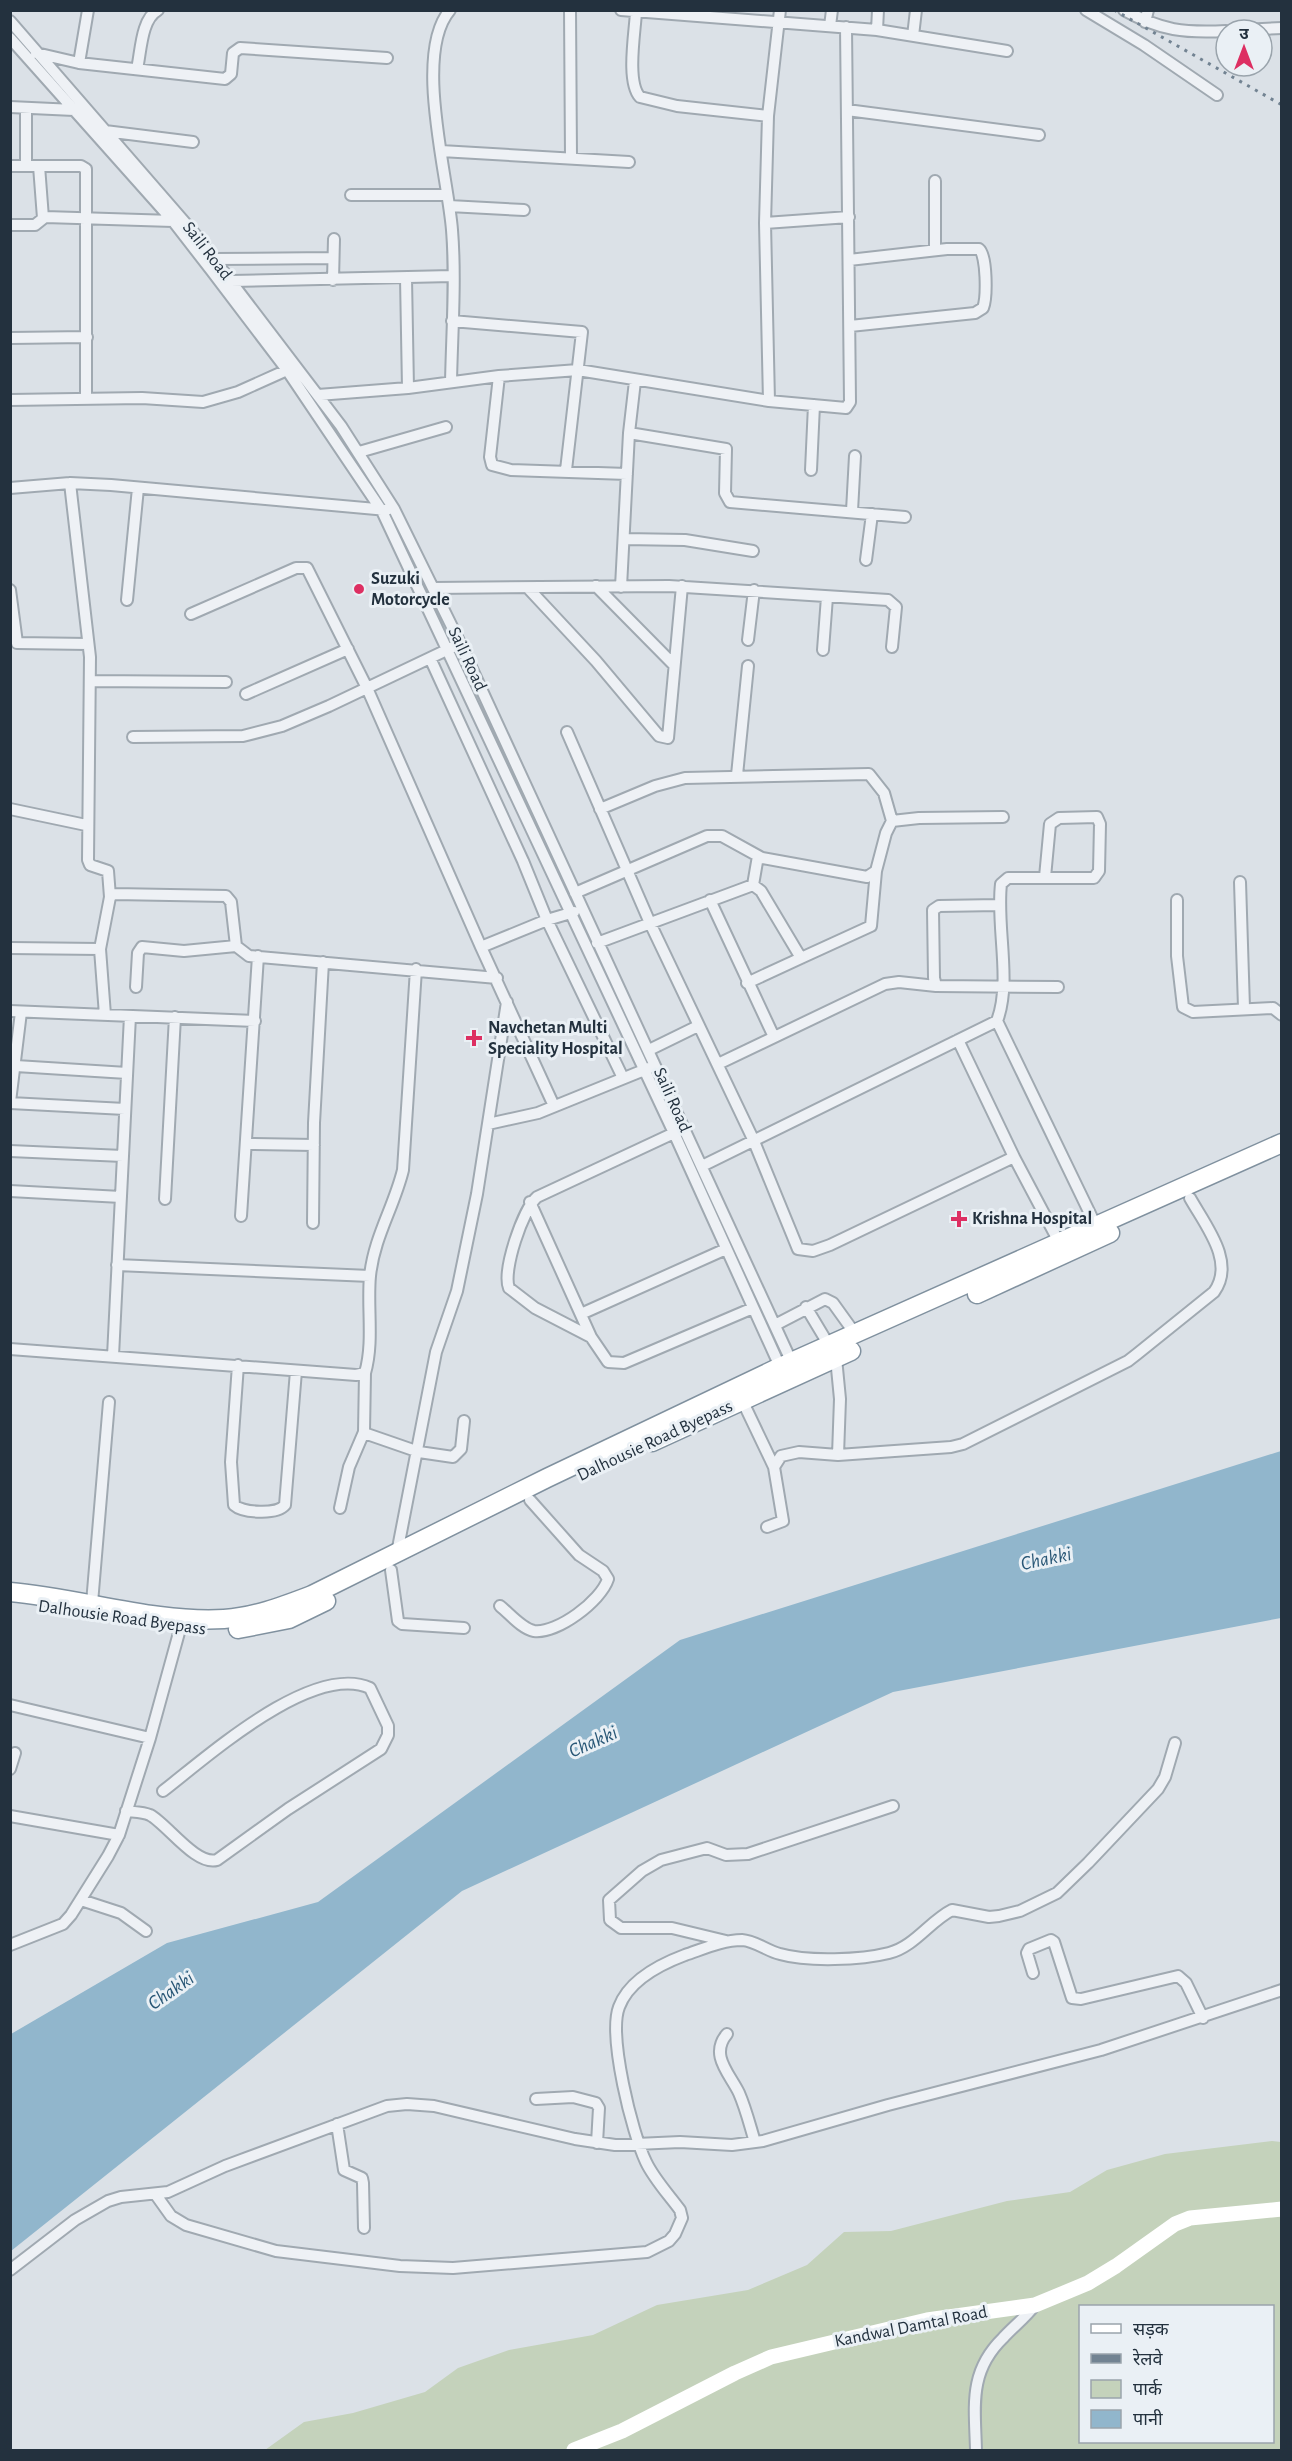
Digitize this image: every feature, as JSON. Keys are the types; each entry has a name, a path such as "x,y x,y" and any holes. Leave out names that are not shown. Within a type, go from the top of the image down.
{"highway":[{"path":"833,1352 856,1335 1281,1143"},
{"name":"Dalhousie Road Byepass","path":"10,1604 180,1629 221,1631 289,1618 394,1562 742,1400 789,1371 1281,1156"},
{"path":"10,1592 186,1618 242,1617 312,1595 394,1562 547,1478 789,1371"}],"main road":[{"name":"Kandwal Damtal Road","path":"574,2451 622,2431 771,2357 927,2320 1035,2305 1088,2283 1175,2224 1190,2218 1281,2209"}],"street":[{"path":"79,63 88,10"},
{"path":"137,69 147,22 158,10"},
{"path":"450,10 440,26 434,45 434,88 452,230 451,382"},
{"path":"570,10 571,157"},
{"path":"621,10 732,15 779,23 877,30 1007,51"},
{"path":"769,400 765,223 768,116 780,10"},
{"path":"830,26 832,10"},
{"path":"877,30 878,10"},
{"path":"913,36 916,10"},
{"path":"1086,10 1162,57 1217,95"},
{"path":"1124,10 1145,22 1174,31 1214,31"},
{"path":"1145,22 1148,10"},
{"path":"636,12 632,66 634,87 640,97 677,106 768,116"},
{"name":"Saili Road","path":"10,21 32,54 105,131 214,259 318,396 358,452 394,509 460,643 597,943 657,1066 776,1325 789,1371"},
{"path":"318,396 408,388 499,376 578,370 635,381 769,400 841,409 849,406 846,27"},
{"path":"10,38 32,54 74,110 172,221 287,369 351,461 382,511 449,649 753,1308 789,1371"},
{"path":"32,54 79,63 225,79 231,74 232,53 240,48 387,58"},
{"path":"10,108 74,110"},
{"path":"26,110 26,166"},
{"path":"847,110 1039,135"},
{"path":"105,131 193,142"},
{"path":"441,151 629,162"},
{"path":"10,166 85,168 88,182 86,398"},
{"path":"39,166 43,218"},
{"path":"934,250 935,181"},
{"path":"351,195 446,195"},
{"path":"449,206 524,210"},
{"path":"10,225 35,225 43,218 172,221"},
{"path":"765,223 849,218"},
{"path":"333,280 334,239"},
{"path":"849,261 934,250 974,249 983,252 985,304 980,311 850,326"},
{"path":"214,259 333,258"},
{"path":"231,281 452,276"},
{"path":"406,278 408,388"},
{"path":"452,321 582,332 566,470"},
{"path":"10,338 87,337"},
{"path":"10,400 86,398 203,402 238,392 287,369"},
{"path":"499,376 490,457 492,465 500,469 511,470 566,470 627,474"},
{"path":"621,587 629,433 635,381"},
{"path":"811,470 814,405"},
{"path":"358,452 447,427"},
{"path":"629,433 726,449 724,493 730,502 905,517"},
{"path":"852,511 855,456"},
{"path":"10,488 70,483 382,511 394,509"},
{"path":"70,483 90,681 86,825 89,863 108,871 110,897 100,949 105,1016"},
{"path":"127,600 138,488"},
{"path":"866,560 872,514"},
{"path":"624,539 685,540 753,551"},
{"path":"191,614 303,567 310,574 368,688 481,947 508,1001 554,1107"},
{"path":"596,586 673,664"},
{"path":"433,588 682,586 888,600 895,603 892,647"},
{"path":"528,588 663,738 668,738 673,664 682,586"},
{"path":"10,590 17,643 88,644"},
{"path":"748,640 754,590"},
{"path":"823,650 827,597"},
{"path":"133,737 258,734 368,688 460,643"},
{"path":"246,694 348,649"},
{"path":"430,658 523,861 547,920 623,1078"},
{"path":"737,776 748,666"},
{"path":"90,681 226,682"},
{"path":"567,732 650,923 753,1139 794,1244 804,1252 830,1245 1014,1157"},
{"path":"600,809 671,781 737,776 869,774 884,794 892,821 886,833 876,871 871,926 747,983"},
{"path":"10,809 86,825"},
{"path":"892,821 919,818 1002,817"},
{"path":"1045,877 1050,824 1059,818 1097,817 1100,855 1097,876 1089,880 1045,877 1003,880 998,905 1003,986 997,1021 1096,1226"},
{"path":"575,893 707,836 722,836 758,856 861,876 873,875 876,871"},
{"path":"753,885 758,856"},
{"path":"1240,882 1244,1008"},
{"path":"753,885 760,891 801,958"},
{"path":"597,943 753,885"},
{"path":"110,897 114,894 226,896 231,902 236,946"},
{"path":"710,900 747,983 774,1036"},
{"path":"1177,900 1178,956 1183,1007 1193,1012 1273,1008 1281,1015"},
{"path":"936,986 933,910 939,906 998,905"},
{"path":"481,947 547,920 583,909"},
{"path":"136,987 138,953 142,947 184,951 236,946 249,956 416,969 497,978"},
{"path":"10,948 100,949"},
{"path":"241,1216 248,1144 258,956"},
{"path":"313,1223 314,1145 323,962"},
{"path":"340,1508 349,1467 364,1432 370,1276 376,1238 395,1199 403,1170 416,969"},
{"path":"718,1064 885,984 899,982 936,986 1058,987"},
{"path":"464,1628 402,1624 398,1621 394,1562 419,1452 436,1352 457,1292 477,1194 508,1001"},
{"path":"125,1109 10,1102 16,1066 16,1011 255,1021"},
{"path":"112,1356 130,1016"},
{"path":"165,1199 175,1017"},
{"path":"702,1166 997,1021"},
{"path":"649,1050 698,1026"},
{"path":"958,1040 1014,1157 1059,1242"},
{"path":"16,1066 127,1073"},
{"path":"488,1124 538,1113 642,1069 657,1066"},
{"path":"591,1337 535,1308 509,1288 506,1274 530,1202 674,1133"},
{"path":"248,1144 314,1145"},
{"path":"10,1151 123,1156"},
{"path":"10,1191 121,1197"},
{"path":"774,1467 775,1462 787,1454 838,1455 933,1450 963,1444 1128,1361 1219,1285 1222,1276 1220,1253 1190,1197"},
{"path":"530,1202 591,1337 608,1362 624,1363 753,1308"},
{"path":"581,1314 726,1249"},
{"path":"117,1265 370,1276"},
{"path":"776,1325 806,1306 820,1300 829,1300 856,1335"},
{"path":"806,1306 833,1352 840,1399 838,1455"},
{"path":"10,1349 356,1376 365,1373"},
{"path":"238,1365 231,1462 234,1505 245,1509 277,1511 285,1505 296,1371"},
{"path":"742,1400 774,1467 783,1521 767,1527"},
{"path":"92,1603 109,1402"},
{"path":"364,1432 419,1452 446,1457 458,1454 464,1421"},
{"path":"500,1606 529,1629 540,1631 569,1620 582,1611 606,1586 608,1580 603,1571 579,1555 530,1500"},
{"path":"10,1945 63,1924 81,1900 119,1835 150,1738 180,1629"},
{"path":"126,1811 151,1816 173,1836 206,1860 217,1860 288,1809 374,1756 386,1741 388,1726 370,1688 360,1685 320,1688 259,1717 163,1791"},
{"path":"10,1705 150,1738"},
{"path":"156,2195 171,2216 186,2225 276,2251 319,2257 453,2268 608,2257 656,2249 669,2241 680,2225 680,2210 650,2168 640,2144 622,2076 617,2021 623,1998 657,1966 729,1942 749,1941 778,1954 812,1959 880,1955 902,1947 952,1910 989,1917 1020,1911 1057,1893 1142,1807 1165,1777 1175,1743"},
{"path":"10,1769 15,1753"},
{"path":"729,1942 672,1928 621,1928 610,1920 609,1900 642,1870 661,1860 707,1848 733,1856 748,1854 893,1806"},
{"path":"10,1816 119,1835"},
{"path":"81,1900 121,1913 146,1931"},
{"path":"1033,1973 1026,1953 1029,1949 1051,1940 1054,1942 1072,1998 1081,1999 1178,1976 1186,1983 1203,2018"},
{"path":"10,2270 75,2220 108,2201 121,2197 156,2195 387,2106 407,2104 434,2106 597,2143 680,2142 723,2145 755,2142 1101,2050 1203,2018 1281,1990"},
{"path":"727,2034 720,2045 721,2062 738,2090 755,2142"},
{"path":"536,2099 573,2097 597,2103 599,2108 597,2143"},
{"path":"337,2124 344,2170 358,2176 363,2183 364,2228"},
{"path":"976,2451 974,2388 985,2358 1003,2337 1019,2325 1035,2305"}],"green space":[{"path":"1272,2141 1281,2142 1281,2450 265,2450 304,2422 353,2413 425,2392 458,2368 509,2350 593,2335 657,2305 748,2290 807,2265 844,2232 891,2231 1007,2201 1070,2192 1107,2170 1165,2154"}],"water":[{"name":"Chakki","path":"1281,1451 1281,1618 893,1692 462,1891 11,2251 11,2034 167,1943 318,1902 680,1640"}],"railway":[{"path":"1114,10 1282,105"}],"place":[{"name":"Suzuki Motorcycle","path":"359,589"},
{"name":"Navchetan Multi Speciality Hospital","path":"474,1038"},
{"name":"Krishna Hospital","path":"959,1219"}]}
